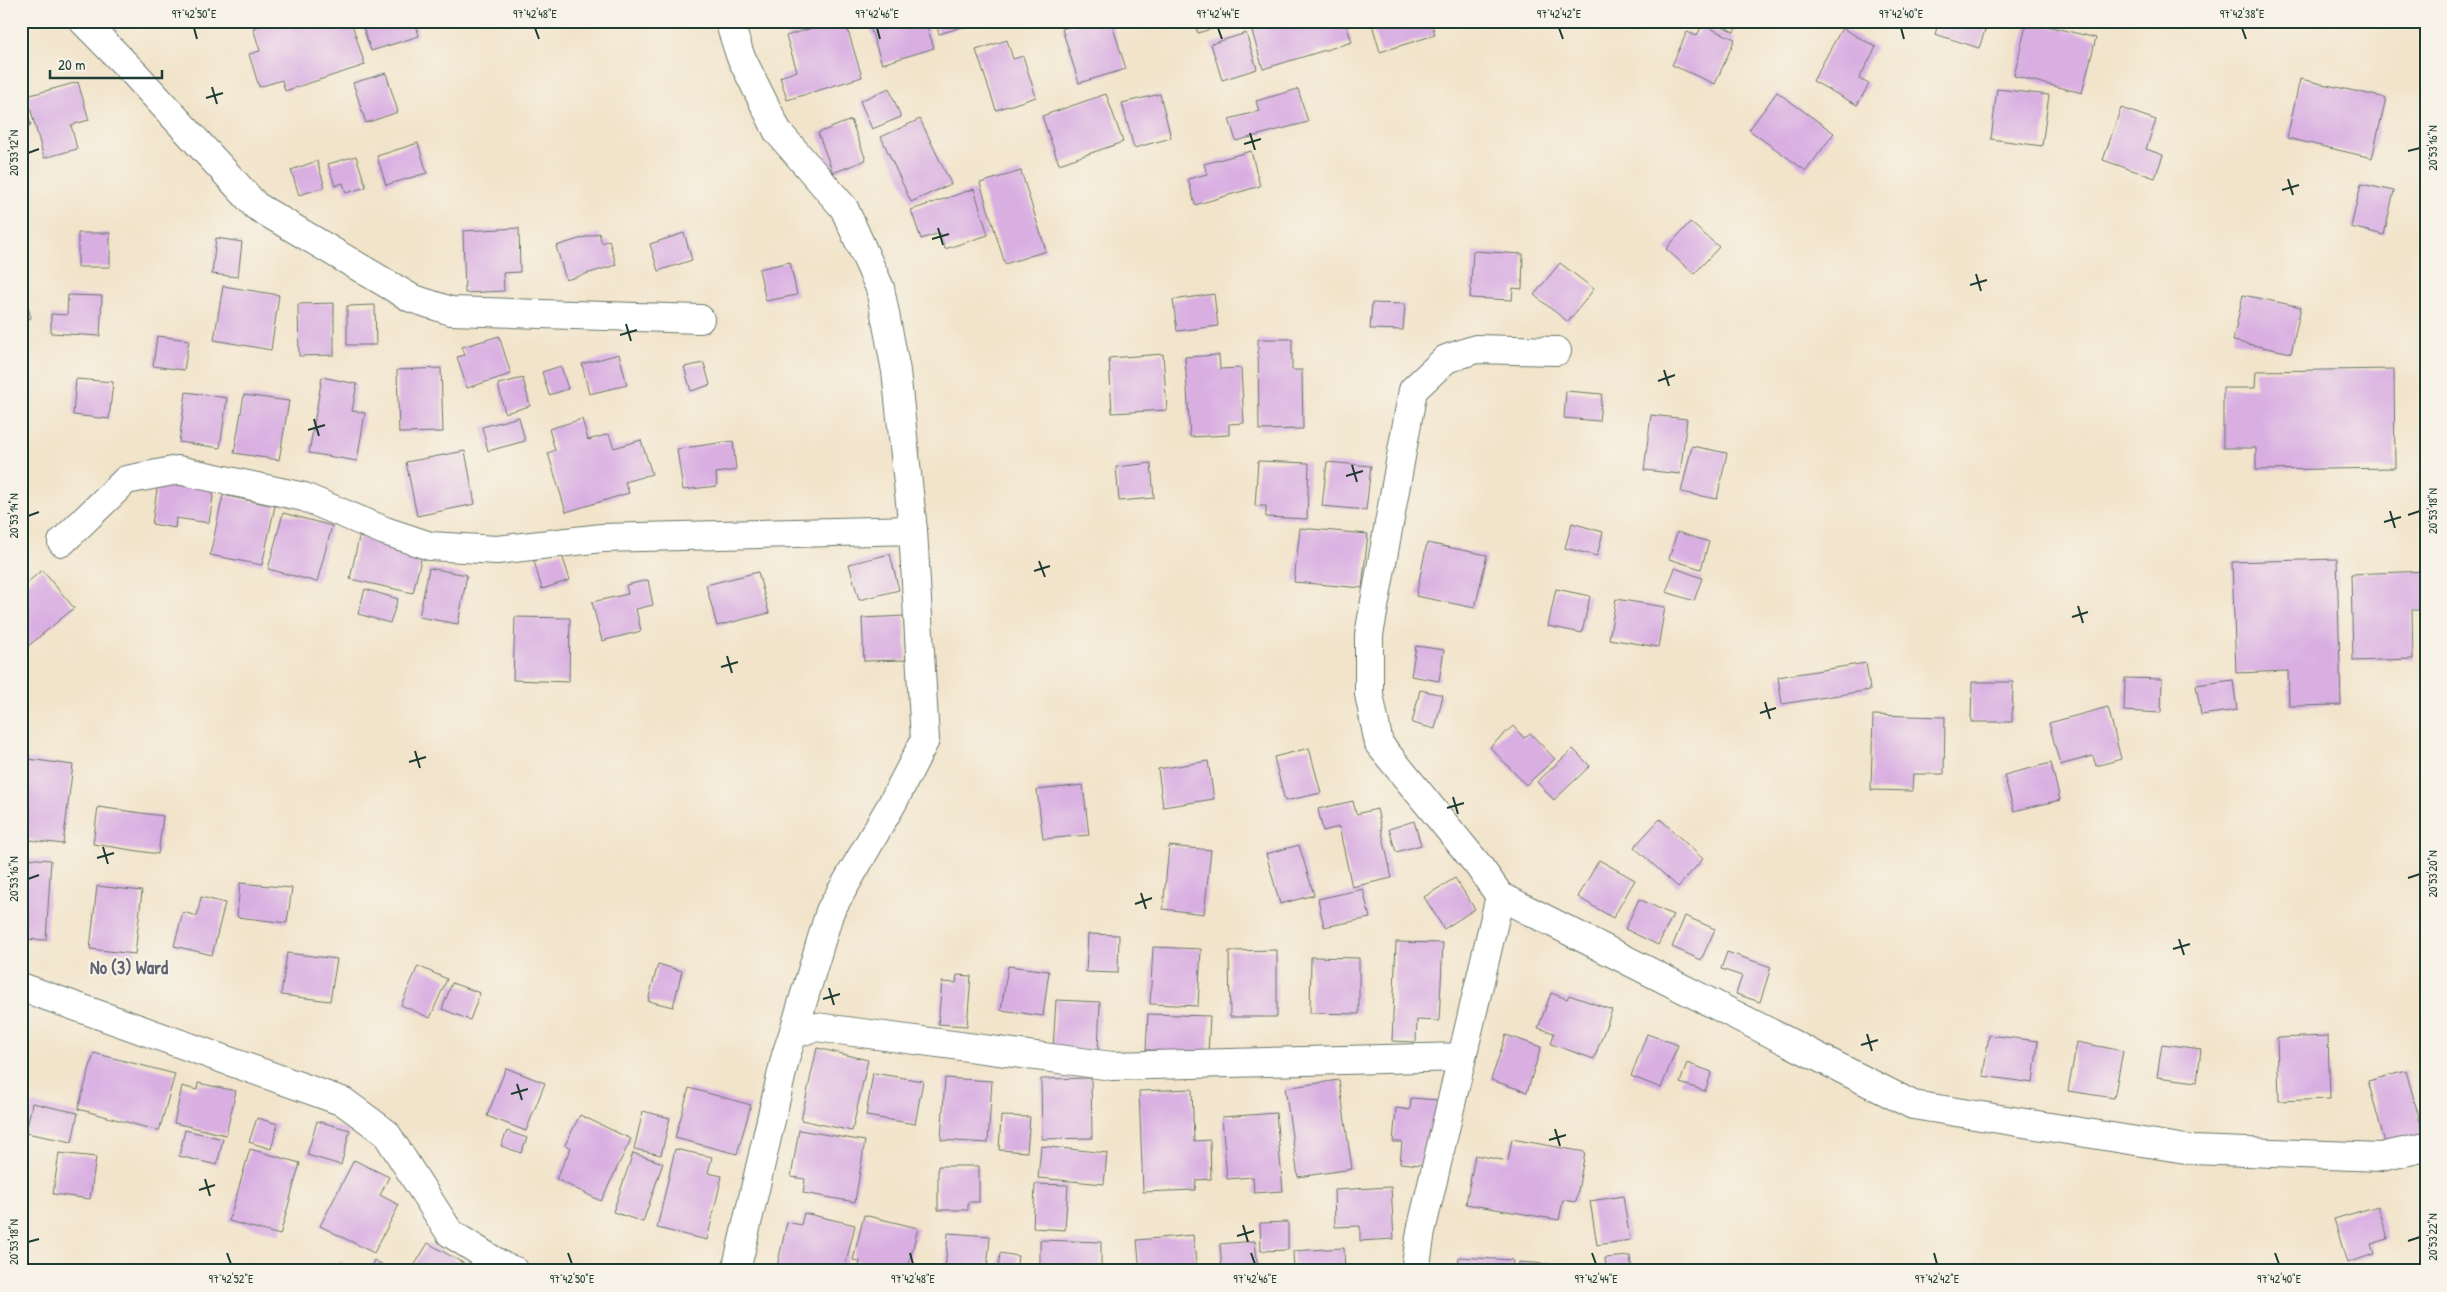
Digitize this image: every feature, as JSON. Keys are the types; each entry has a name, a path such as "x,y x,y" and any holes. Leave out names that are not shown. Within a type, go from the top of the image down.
{"street":[{"path":"82,21 134,73 256,206 411,298 451,311 700,319"},
{"path":"730,21 740,55 778,132 844,208 880,288 896,371 913,530 924,740 892,802 830,911 786,1055 736,1271"},
{"path":"1557,351 1476,349 1446,359 1412,390 1369,635 1369,694 1379,744 1478,865 1500,896 1913,1105 2192,1150 2381,1157 2426,1147"},
{"path":"62,542 126,480 178,470 304,496 385,531 430,546 497,550 602,538 913,530"},
{"path":"1415,1271 1421,1231 1500,896"},
{"path":"21,987 344,1102 386,1133 450,1233 504,1267 515,1271"},
{"path":"793,1034 816,1027 1112,1066 1462,1057"}],"building":[{"path":"273,21 351,21 365,65 285,91 282,80 259,87 249,54 260,51 253,28"},
{"path":"361,21 415,21 419,36 371,51"},
{"path":"834,21 845,21 862,77 787,100 780,77 797,71 786,36"},
{"path":"868,21 925,21 934,48 882,64"},
{"path":"935,21 979,21 979,22 939,34"},
{"path":"1087,21 1111,21 1126,69 1079,83 1062,29"},
{"path":"1194,21 1233,21 1233,22 1198,33"},
{"path":"1249,21 1345,21 1352,42 1263,69"},
{"path":"1371,21 1431,21 1435,35 1380,52"},
{"path":"1712,21 1739,21 1734,32"},
{"path":"1939,21 1988,21 1979,48 1935,34"},
{"path":"2027,21 2096,38 2082,93 2014,76"},
{"path":"1702,25 1735,39 1715,84 1672,65 1687,32 1697,36"},
{"path":"1842,28 1876,47 1859,79 1869,84 1857,105 1813,81"},
{"path":"1246,33 1257,69 1222,80 1211,44"},
{"path":"1007,40 1013,59 1023,56 1036,97 996,110 976,50"},
{"path":"386,73 398,112 366,123 353,83"},
{"path":"2300,79 2386,98 2372,158 2287,138"},
{"path":"78,82 89,120 71,125 77,149 44,158 27,96"},
{"path":"889,88 901,117 872,129 860,101"},
{"path":"1298,89 1308,122 1236,141 1229,119 1259,111 1256,101"},
{"path":"1997,89 2049,95 2042,146 1991,139"},
{"path":"1777,92 1834,133 1806,171 1749,130"},
{"path":"21,94 31,125 21,128"},
{"path":"1106,94 1123,142 1059,164 1042,116"},
{"path":"1160,94 1171,138 1134,148 1122,103"},
{"path":"2121,108 2156,120 2146,149 2163,155 2155,178 2103,160"},
{"path":"920,119 951,184 911,202 881,137"},
{"path":"851,120 866,160 833,173 818,133"},
{"path":"418,143 427,173 386,185 377,156"},
{"path":"1251,151 1260,186 1195,205 1188,179 1207,174 1204,164"},
{"path":"356,156 366,187 346,193 343,183 335,186 328,164"},
{"path":"317,161 325,187 299,195 291,170"},
{"path":"1021,171 1046,251 1005,264 980,183"},
{"path":"2361,184 2394,191 2384,235 2351,227"},
{"path":"974,189 988,235 945,249 940,233 921,239 911,210"},
{"path":"1690,222 1719,247 1694,274 1666,249"},
{"path":"519,228 520,272 503,273 504,291 465,293 463,231"},
{"path":"78,233 110,233 110,267 78,267"},
{"path":"599,233 602,243 609,240 616,265 566,280 556,246"},
{"path":"684,233 692,260 658,271 650,244"},
{"path":"216,238 242,242 238,277 212,274"},
{"path":"1473,251 1523,254 1522,289 1513,288 1512,300 1470,298"},
{"path":"790,262 797,295 766,301 759,269"},
{"path":"1560,263 1594,289 1568,322 1534,295"},
{"path":"223,286 279,295 271,350 214,340"},
{"path":"24,292 31,318 21,321 21,293"},
{"path":"1214,294 1218,326 1177,331 1173,300"},
{"path":"68,295 102,296 100,336 51,333 51,314 67,315"},
{"path":"2243,295 2301,307 2291,353 2233,341"},
{"path":"334,303 334,355 299,356 298,304"},
{"path":"1372,303 1405,304 1403,330 1370,329"},
{"path":"375,305 376,345 347,345 347,306"},
{"path":"157,336 189,340 184,370 153,366"},
{"path":"499,336 511,374 467,388 457,357 465,355 462,347"},
{"path":"1258,339 1292,339 1292,370 1302,370 1303,429 1259,430"},
{"path":"619,354 627,385 589,394 582,364"},
{"path":"1163,354 1167,410 1112,413 1109,358"},
{"path":"1219,355 1220,369 1241,368 1244,423 1229,424 1229,435 1190,437 1185,357"},
{"path":"704,363 710,385 691,391 684,367"},
{"path":"561,366 568,389 549,395 542,372"},
{"path":"441,368 443,432 399,433 397,370"},
{"path":"2394,369 2395,468 2256,470 2256,448 2223,448 2223,388 2255,388 2256,371"},
{"path":"322,377 357,384 352,411 365,413 357,461 309,453"},
{"path":"523,378 530,406 505,413 498,384"},
{"path":"76,379 113,382 109,419 73,415"},
{"path":"1566,391 1602,394 1599,421 1564,418"},
{"path":"186,392 227,398 220,448 179,442"},
{"path":"244,395 289,401 279,460 234,453"},
{"path":"1651,415 1687,419 1680,474 1644,470"},
{"path":"519,417 525,441 488,451 482,427"},
{"path":"582,419 588,440 609,434 614,448 641,440 652,474 625,482 629,493 566,512 548,453 555,450 549,429"},
{"path":"733,441 736,470 716,473 717,486 683,490 677,449"},
{"path":"1692,446 1727,453 1717,499 1681,492"},
{"path":"465,451 475,504 417,516 406,462"},
{"path":"1258,461 1309,463 1307,519 1266,517 1266,506 1255,506"},
{"path":"1327,462 1371,466 1366,510 1322,506"},
{"path":"1151,463 1154,498 1119,501 1116,467"},
{"path":"158,482 214,490 209,523 176,518 175,528 152,524"},
{"path":"223,495 275,506 262,565 210,555"},
{"path":"283,513 332,526 317,582 268,569"},
{"path":"1572,523 1603,532 1597,556 1565,548"},
{"path":"1300,528 1368,534 1362,588 1294,582"},
{"path":"1677,532 1709,542 1701,569 1669,559"},
{"path":"359,537 423,551 413,593 350,579"},
{"path":"1427,543 1487,555 1475,608 1416,596"},
{"path":"561,552 570,580 542,589 534,561"},
{"path":"890,554 899,590 859,600 849,564"},
{"path":"2337,559 2341,705 2289,706 2288,671 2236,673 2232,562"},
{"path":"429,568 467,575 458,624 419,617"},
{"path":"1675,568 1702,578 1694,601 1666,592"},
{"path":"42,570 74,608 21,652 21,588"},
{"path":"2426,571 2426,610 2412,610 2413,659 2353,661 2351,574"},
{"path":"758,572 769,613 717,626 706,585"},
{"path":"648,580 653,605 636,609 641,631 602,641 592,602 628,594 626,585"},
{"path":"365,589 398,599 390,623 358,614"},
{"path":"1556,589 1590,596 1582,633 1548,626"},
{"path":"1616,599 1665,607 1658,647 1609,639"},
{"path":"904,616 906,660 864,661 862,618"},
{"path":"515,617 570,618 569,682 513,680"},
{"path":"1416,646 1444,650 1439,681 1411,676"},
{"path":"1866,663 1870,690 1782,704 1778,677"},
{"path":"2125,678 2162,679 2161,713 2124,711"},
{"path":"2233,680 2237,710 2201,715 2196,685"},
{"path":"1972,682 2013,682 2012,722 1971,722"},
{"path":"1420,690 1443,695 1435,729 1412,723"},
{"path":"2108,707 2121,759 2096,766 2093,756 2060,765 2049,723"},
{"path":"1873,715 1945,717 1944,774 1913,774 1912,791 1871,790"},
{"path":"1513,726 1524,738 1530,733 1555,759 1526,785 1490,747"},
{"path":"1309,748 1321,793 1285,801 1274,757"},
{"path":"1573,749 1590,766 1554,800 1537,782"},
{"path":"21,758 73,765 63,844 21,839"},
{"path":"1208,761 1214,799 1163,807 1158,769"},
{"path":"2051,763 2060,800 2014,811 2004,775"},
{"path":"1083,785 1089,835 1043,839 1037,790"},
{"path":"1353,801 1356,814 1377,809 1392,878 1352,887 1339,827 1323,831 1318,809"},
{"path":"98,807 163,816 158,854 93,844"},
{"path":"1660,819 1703,859 1678,887 1634,847"},
{"path":"1414,821 1421,845 1396,852 1389,829"},
{"path":"1299,845 1314,895 1280,904 1266,854"},
{"path":"1169,846 1211,850 1204,914 1163,909"},
{"path":"21,858 51,860 46,940 21,939"},
{"path":"1599,860 1635,880 1613,918 1578,897"},
{"path":"1455,878 1475,909 1444,929 1424,897"},
{"path":"240,883 292,888 287,923 237,917"},
{"path":"97,886 142,891 135,954 90,949"},
{"path":"1363,889 1370,918 1324,927 1318,899"},
{"path":"201,897 225,903 212,955 174,946 183,912 197,916"},
{"path":"1639,899 1673,915 1658,945 1625,929"},
{"path":"1685,916 1715,929 1701,960 1672,947"},
{"path":"1088,934 1119,935 1118,973 1086,972"},
{"path":"1396,942 1443,943 1439,1021 1417,1020 1416,1042 1392,1041"},
{"path":"1153,947 1201,949 1198,1006 1150,1004"},
{"path":"1277,950 1277,1017 1230,1017 1229,951"},
{"path":"1727,952 1771,967 1760,1002 1736,994 1742,976 1721,969"},
{"path":"287,953 337,959 330,1001 281,995"},
{"path":"1311,957 1359,958 1359,1014 1310,1013"},
{"path":"658,964 682,971 673,1007 648,1001"},
{"path":"418,966 447,979 430,1018 401,1005"},
{"path":"1008,966 1049,971 1043,1016 1001,1010"},
{"path":"957,975 971,976 967,1026 938,1024 942,982 956,983"},
{"path":"452,983 480,993 470,1020 442,1009"},
{"path":"1551,993 1567,999 1569,995 1612,1010 1594,1059 1551,1044 1554,1033 1538,1028"},
{"path":"1056,1000 1100,1002 1098,1051 1053,1049"},
{"path":"1148,1014 1210,1016 1208,1052 1146,1050"},
{"path":"1647,1034 1678,1045 1661,1088 1631,1076"},
{"path":"1506,1035 1541,1047 1527,1092 1491,1080"},
{"path":"1989,1035 2038,1041 2033,1083 1983,1076"},
{"path":"2328,1036 2330,1099 2279,1101 2277,1038"},
{"path":"2077,1042 2123,1051 2114,1098 2068,1091"},
{"path":"2162,1044 2201,1049 2197,1082 2157,1077"},
{"path":"21,1048 28,1048 22,1087 21,1087"},
{"path":"817,1048 868,1060 852,1131 801,1120"},
{"path":"94,1053 175,1074 159,1131 78,1109"},
{"path":"1687,1063 1712,1072 1705,1091 1680,1083"},
{"path":"506,1068 545,1083 526,1131 487,1116"},
{"path":"2406,1071 2425,1139 2387,1150 2368,1081"},
{"path":"873,1073 923,1081 915,1124 866,1116"},
{"path":"945,1078 992,1081 988,1143 941,1140"},
{"path":"1091,1078 1092,1138 1042,1139 1041,1079"},
{"path":"1339,1080 1352,1169 1298,1177 1285,1088"},
{"path":"198,1083 236,1091 226,1135 174,1123 182,1086 197,1090"},
{"path":"689,1088 751,1105 737,1154 675,1138"},
{"path":"1192,1089 1194,1141 1210,1140 1211,1179 1196,1180 1195,1190 1143,1192 1139,1091"},
{"path":"1411,1098 1438,1100 1431,1166 1400,1163 1402,1142 1393,1142 1396,1108 1410,1110"},
{"path":"32,1103 78,1113 72,1142 26,1133"},
{"path":"643,1111 670,1118 661,1155 634,1149"},
{"path":"1276,1113 1283,1191 1254,1193 1253,1177 1227,1179 1222,1117"},
{"path":"580,1115 631,1139 601,1201 556,1179 571,1148 565,1145"},
{"path":"1001,1116 1030,1117 1027,1152 999,1150"},
{"path":"257,1118 278,1124 271,1149 249,1142"},
{"path":"317,1121 350,1130 341,1165 307,1155"},
{"path":"185,1130 223,1139 217,1165 179,1156"},
{"path":"799,1130 865,1141 855,1202 803,1193 805,1179 791,1177"},
{"path":"507,1131 527,1138 521,1153 501,1146"},
{"path":"1512,1139 1585,1152 1576,1202 1563,1200 1559,1220 1466,1204 1475,1155 1508,1161"},
{"path":"1041,1146 1107,1153 1104,1184 1038,1178"},
{"path":"250,1149 300,1163 280,1235 229,1221"},
{"path":"675,1149 712,1157 708,1173 722,1176 707,1240 657,1228"},
{"path":"59,1153 96,1157 90,1199 53,1194"},
{"path":"633,1153 663,1163 643,1222 613,1212"},
{"path":"354,1160 389,1177 380,1195 399,1205 374,1253 320,1226"},
{"path":"938,1166 979,1166 979,1202 968,1202 968,1210 938,1210"},
{"path":"1035,1184 1068,1185 1065,1230 1033,1228"},
{"path":"1391,1187 1394,1239 1360,1241 1360,1226 1335,1227 1334,1190"},
{"path":"1623,1196 1630,1240 1597,1245 1590,1201"},
{"path":"2378,1206 2388,1239 2371,1244 2374,1254 2347,1263 2334,1219"},
{"path":"804,1213 855,1225 844,1271 776,1271 787,1222 801,1225"},
{"path":"864,1215 918,1228 907,1271 858,1271 860,1261 853,1260"},
{"path":"1288,1222 1288,1250 1261,1251 1260,1223"},
{"path":"948,1233 990,1236 987,1271 945,1271"},
{"path":"1193,1235 1197,1271 1140,1271 1137,1240"},
{"path":"1040,1240 1101,1242 1101,1271 1040,1271"},
{"path":"1255,1241 1258,1271 1222,1271 1220,1244"},
{"path":"428,1243 477,1271 411,1271"},
{"path":"1344,1248 1345,1271 1294,1271 1293,1251"},
{"path":"1000,1253 1018,1256 1016,1271 998,1271"},
{"path":"1630,1256 1632,1271 1606,1271 1605,1258"},
{"path":"1459,1257 1513,1260 1512,1271 1458,1271"},
{"path":"374,1260 394,1271 369,1271"},
{"path":"341,1262 358,1271 336,1271"},
{"path":"1519,1262 1550,1264 1550,1271 1518,1271"}],"district":[{"name":"No (3) Ward","path":"129,967"}]}
